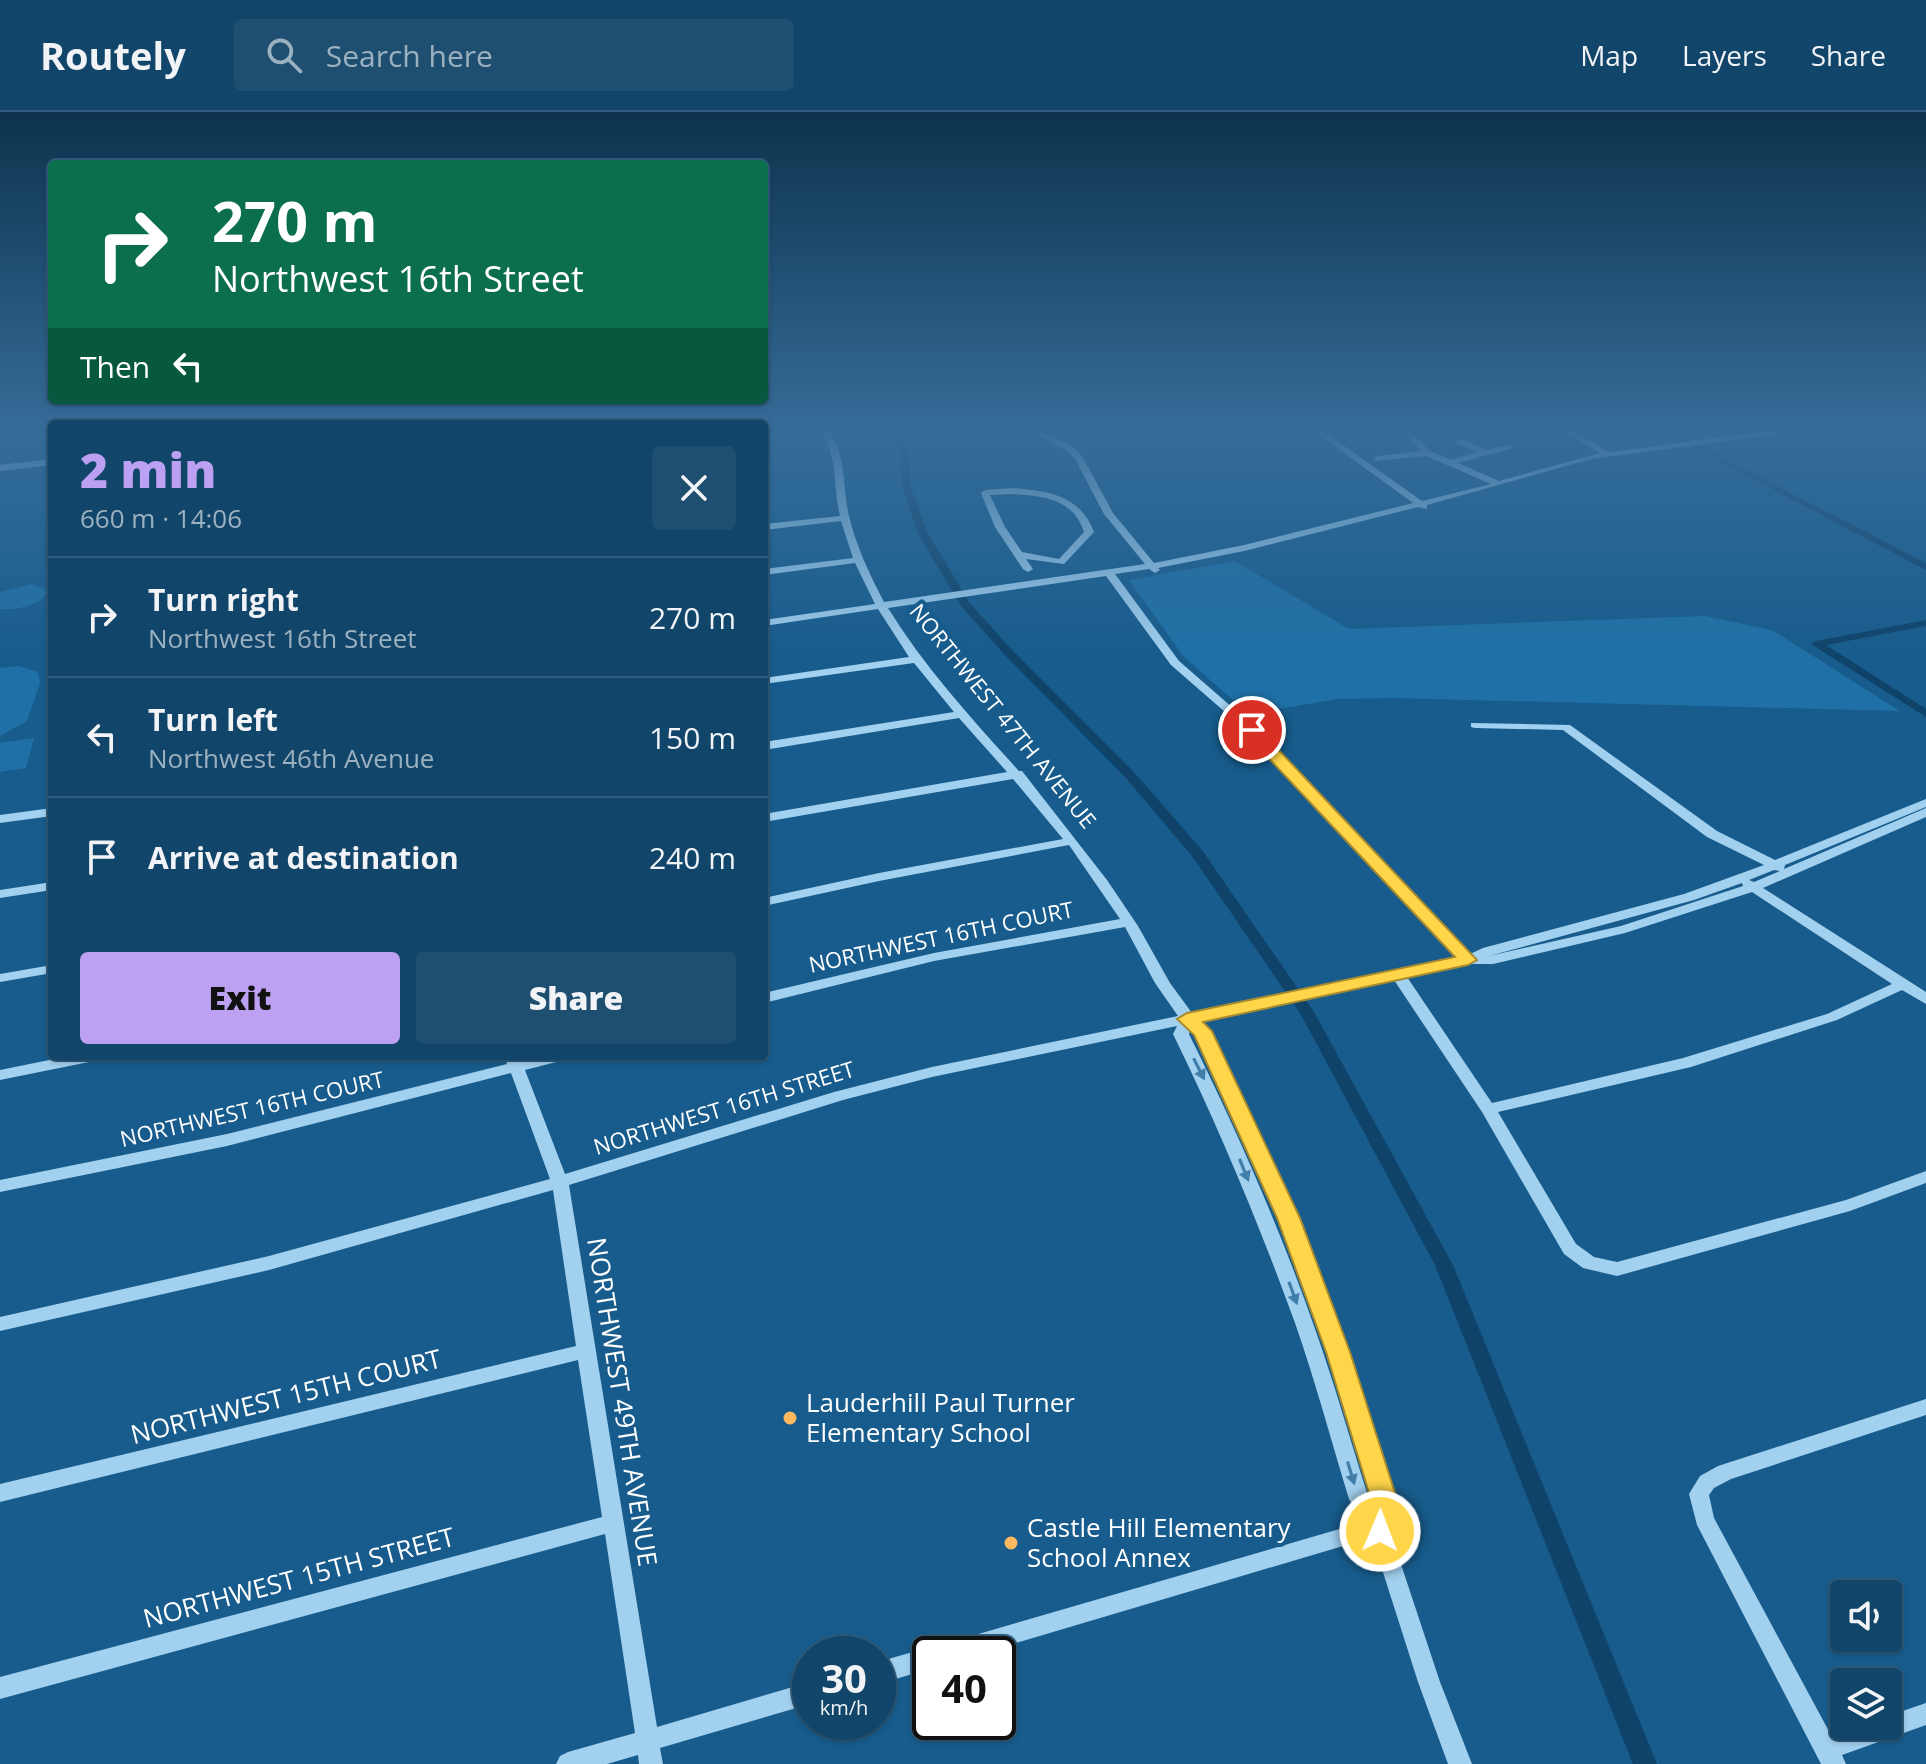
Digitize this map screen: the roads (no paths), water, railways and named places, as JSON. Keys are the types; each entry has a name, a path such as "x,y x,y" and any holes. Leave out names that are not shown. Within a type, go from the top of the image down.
{"street":[{"name":"NORTHWEST 47TH AVENUE","path":"843,505 858,560 881,606 917,659 1072,841 1128,922 1187,1019 1203,1031 1289,1218 1357,1409 1383,1496 1380,1531"},
{"path":"990,505 1000,527 1028,569"},
{"path":"1020,555 1061,562 1089,532 1074,505"},
{"path":"1104,505 1154,568"},
{"path":"768,622 939,598 999,595 1111,576 1247,550 1425,505"},
{"path":"1081,513 1108,512"},
{"path":"768,527 844,518"},
{"path":"768,571 858,560"},
{"path":"1111,576 1175,663 1252,730 1468,960"},
{"path":"768,680 917,659"},
{"path":"768,745 963,714"},
{"path":"1475,725 1566,727 1712,834 1789,871"},
{"path":"768,817 1018,774"},
{"name":"NORTHWEST 16TH STREET","path":"1468,960 1488,951 1612,920 1740,879 1926,803"},
{"name":"NORTHWEST 16TH STREET","path":"0,1324 269,1263 560,1182 891,1083 1468,960 1493,960 1625,929 1754,887 1926,812"},
{"path":"0,819 48,813"},
{"path":"768,901 1072,841"},
{"path":"1740,879 1926,999"},
{"path":"0,894 48,887"},
{"name":"NORTHWEST 16TH COURT","path":"768,997 934,957 1128,922"},
{"path":"0,978 48,970"},
{"path":"1398,975 1488,1109 1570,1249 1589,1263 1617,1269 1850,1205 1926,1177"},
{"path":"1488,1109 1686,1063 1832,1017 1904,984"},
{"name":"NORTHWEST 47TH AVENUE","path":"1187,1019 1181,1034 1223,1119 1275,1247 1332,1410 1359,1499 1380,1531 1456,1763"},
{"path":"0,1075 74,1060"},
{"name":"NORTHWEST 16TH COURT","path":"0,1186 227,1140 515,1062"},
{"name":"NORTHWEST 49TH AVENUE","path":"515,1062 560,1182 649,1752"},
{"path":"1223,1119 1244,1116"},
{"name":"NORTHWEST 15TH COURT","path":"0,1493 585,1351"},
{"path":"1926,1407 1725,1472 1707,1482 1699,1494 1704,1519 1830,1756 1926,1714"},
{"path":"1332,1410 1357,1409"},
{"name":"NORTHWEST 15TH STREET","path":"0,1688 612,1523"},
{"path":"1005,1636 1343,1537 1380,1531"},
{"path":"568,1764 649,1752 792,1700"}],"waterway":[{"path":"913,505 922,532 965,604 1007,651 1129,774 1197,853 1307,1012 1444,1265 1645,1764"},
{"path":"1808,505 1926,567"},
{"path":"1926,623 1816,644 1926,714"}],"place":[{"name":"Lauderhill Paul Turner Elementary School","path":"790,1418"},
{"name":"Castle Hill Elementary School Annex","path":"1011,1543"}]}
